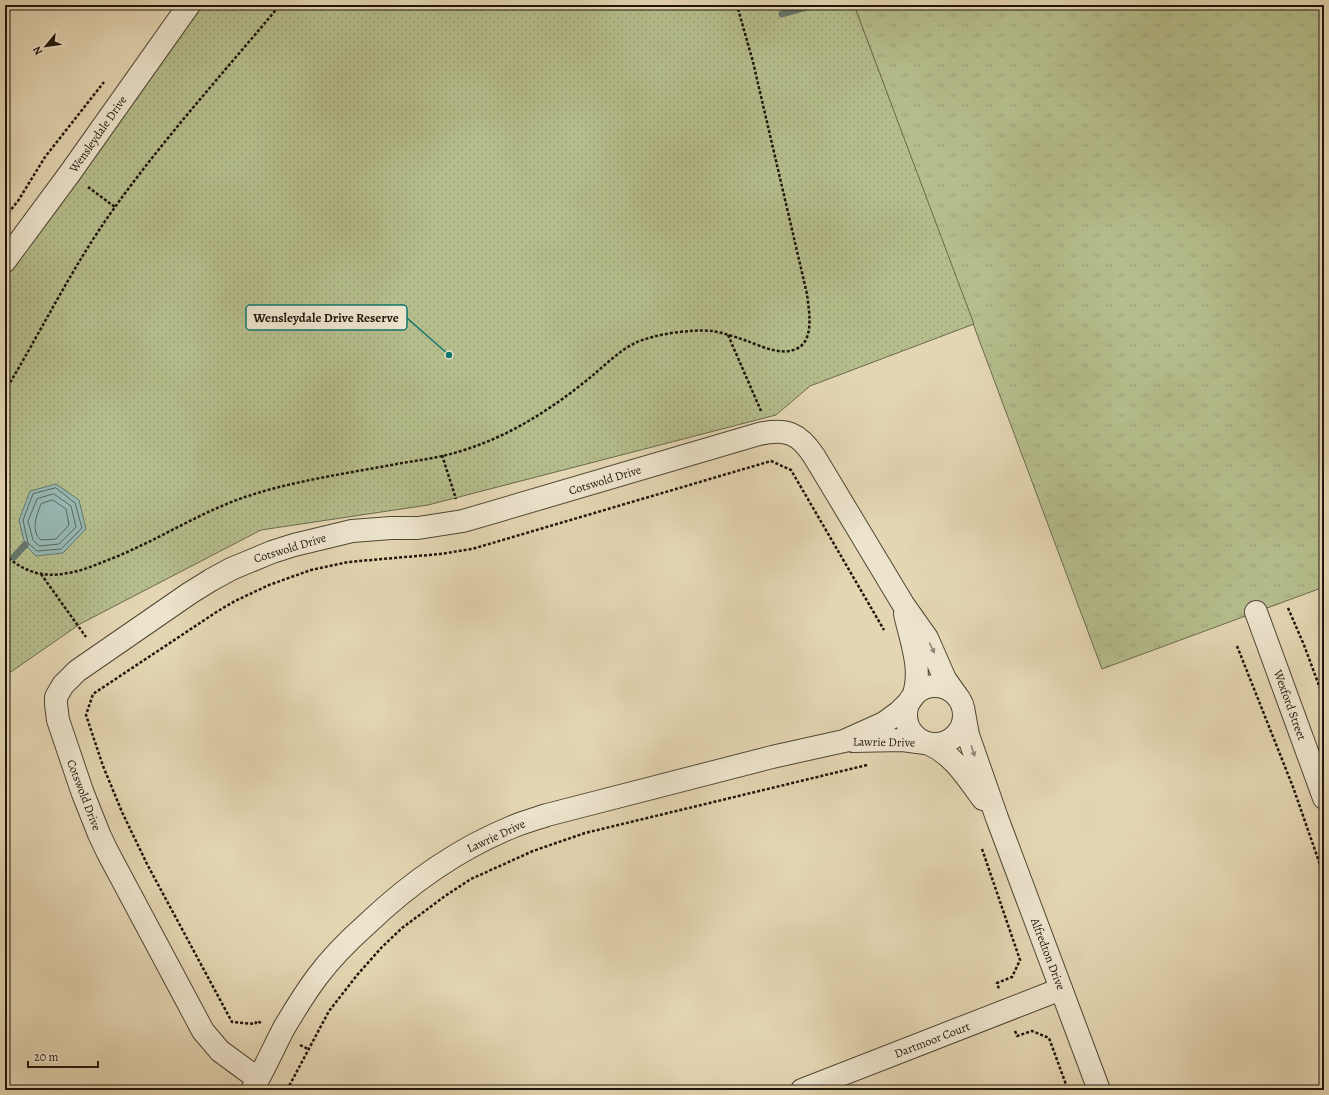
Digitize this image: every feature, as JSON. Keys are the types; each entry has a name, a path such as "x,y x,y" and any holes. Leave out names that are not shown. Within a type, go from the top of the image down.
{"street":[{"name":"Wensleydale Drive","path":"5,261 70,173 189,5"},
{"name":"Cotswold Drive","path":"255,1085 220,1051 203,1031 108,851 87,805 59,726 56,704 56,697 63,685 77,671 190,593 231,569 272,552 301,543 352,531 429,527 463,521 771,432 781,431 794,435 804,442 810,449 903,604 927,638 946,680 961,704"},
{"name":"Cotswold Drive","path":"903,604 917,665 918,684 912,699"},
{"name":"Wexford Street","path":"1256,612 1324,798"},
{"path":"937,686 950,690 961,704 962,726 955,737 943,744 927,743 917,738 909,727 906,714 912,699 924,689 937,686"},
{"name":"Lawrie Drive","path":"255,1085 281,1034 299,1003 317,977 352,938 407,888 441,864 479,842 513,826 547,815 844,741 884,723 912,699"},
{"name":"Alfredton Drive","path":"961,704 968,735 997,818 1099,1090"},
{"name":"Lawrie Drive","path":"844,741 896,740 927,743"},
{"name":"Alfredton Drive","path":"927,743 940,749 956,765 997,818"},
{"name":"Dartmoor Court","path":"802,1090 1061,989"}],"path":[{"path":"5,391 71,274 115,207 165,142 280,5"},
{"path":"6,556 15,564 29,571 56,574 68,573 122,555 244,497 305,481 461,451 485,442 526,423 569,394 616,356 634,344 651,337 710,331 728,334 775,350 792,351 802,346 808,335 809,325 808,300 804,276 753,62 737,5"},
{"path":"5,217 18,201 45,156 108,77"},
{"path":"728,334 771,432"},
{"path":"442,455 463,521"},
{"path":"308,1050 257,1021 255,1024 232,1022 147,864 122,812 103,766 86,715 93,694 235,601 289,577 311,570 348,562 440,554 472,549 771,462 791,470 885,632"},
{"path":"41,573 99,656"},
{"path":"1288,608 1304,645 1324,699"},
{"path":"1237,646 1293,787 1324,876"},
{"path":"287,1090 329,1011 358,974 382,947 402,928 428,908 471,879 533,851 585,833 872,764"},
{"path":"980,844 1020,960 1012,977 997,983 1017,1036 1032,1031 1049,1038 1068,1090"}],"green space":[{"path":"192,5 854,5 974,324 810,386 776,415 428,505 261,530 80,624 5,676 5,246"},
{"path":"854,5 1324,5 1324,587 1102,669"}],"water":[{"path":"56,484 79,500 86,529 63,553 36,556 25,545 19,520 30,491"}],"waterway":[{"path":"782,14 814,5"},
{"path":"14,557 25,545"}],"place":[{"name":"Wensleydale Drive Reserve","path":"449,355"}]}
